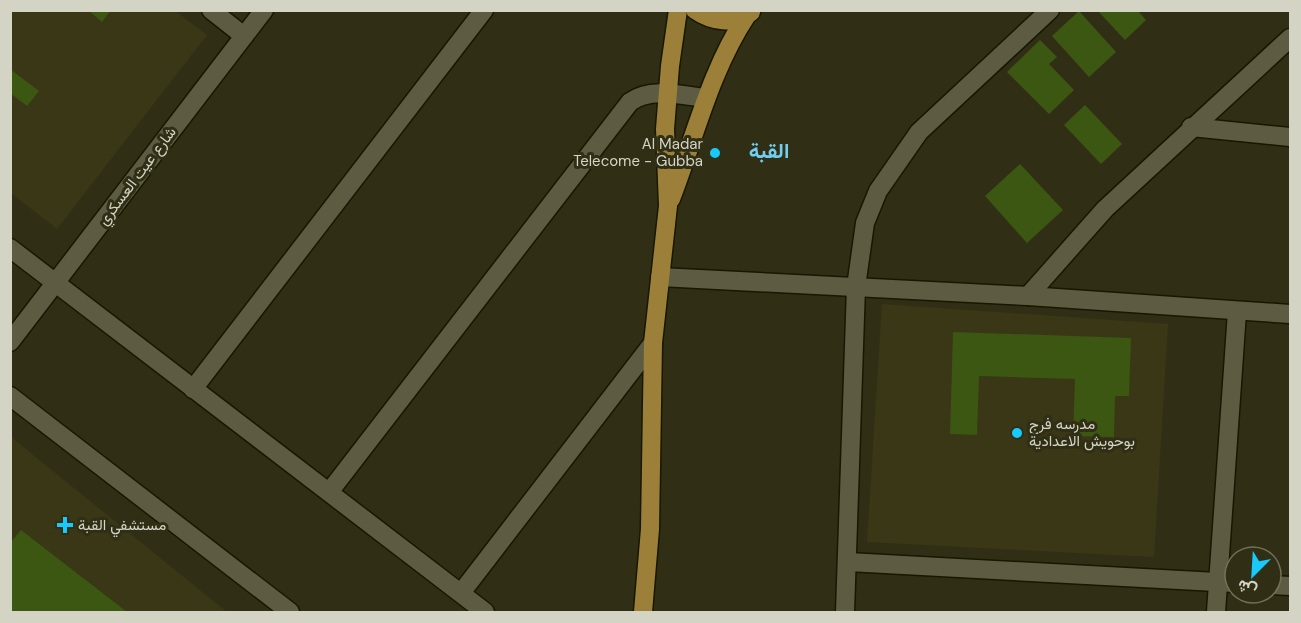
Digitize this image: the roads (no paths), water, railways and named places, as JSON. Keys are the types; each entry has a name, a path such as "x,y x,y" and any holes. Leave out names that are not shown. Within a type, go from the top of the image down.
{"main road":[{"path":"643,612 650,528 653,343 668,206 665,129 674,30 678,10"},
{"path":"695,10 718,21 733,20 749,13"},
{"path":"668,206 705,98 734,33 749,13"}],"street":[{"path":"211,10 244,36"},
{"name":"شارع عيت العسكري","path":"10,342 264,10"},
{"path":"193,388 484,10"},
{"path":"845,612 856,287 865,223 878,191 919,132 1050,10"},
{"path":"1028,296 1105,210 1191,127 1290,38"},
{"path":"330,491 630,102 644,95 668,94 705,98"},
{"path":"1191,127 1290,138"},
{"path":"10,248 485,612"},
{"path":"660,277 1028,296 1290,314"},
{"path":"1228,545 1237,312"},
{"path":"461,593 653,343"},
{"path":"10,396 290,612"},
{"path":"848,562 1223,583"},
{"path":"1216,612 1223,594"}],"place":[{"name":"Al Madar Telecome - Gubba","path":"715,153"},
{"name":"مدرسه فرج بوحويش الاعدادية","path":"1017,433"},
{"name":"مستشفي القبة","path":"65,525"}],"district":[{"name":"القبة","path":"769,151"}]}
